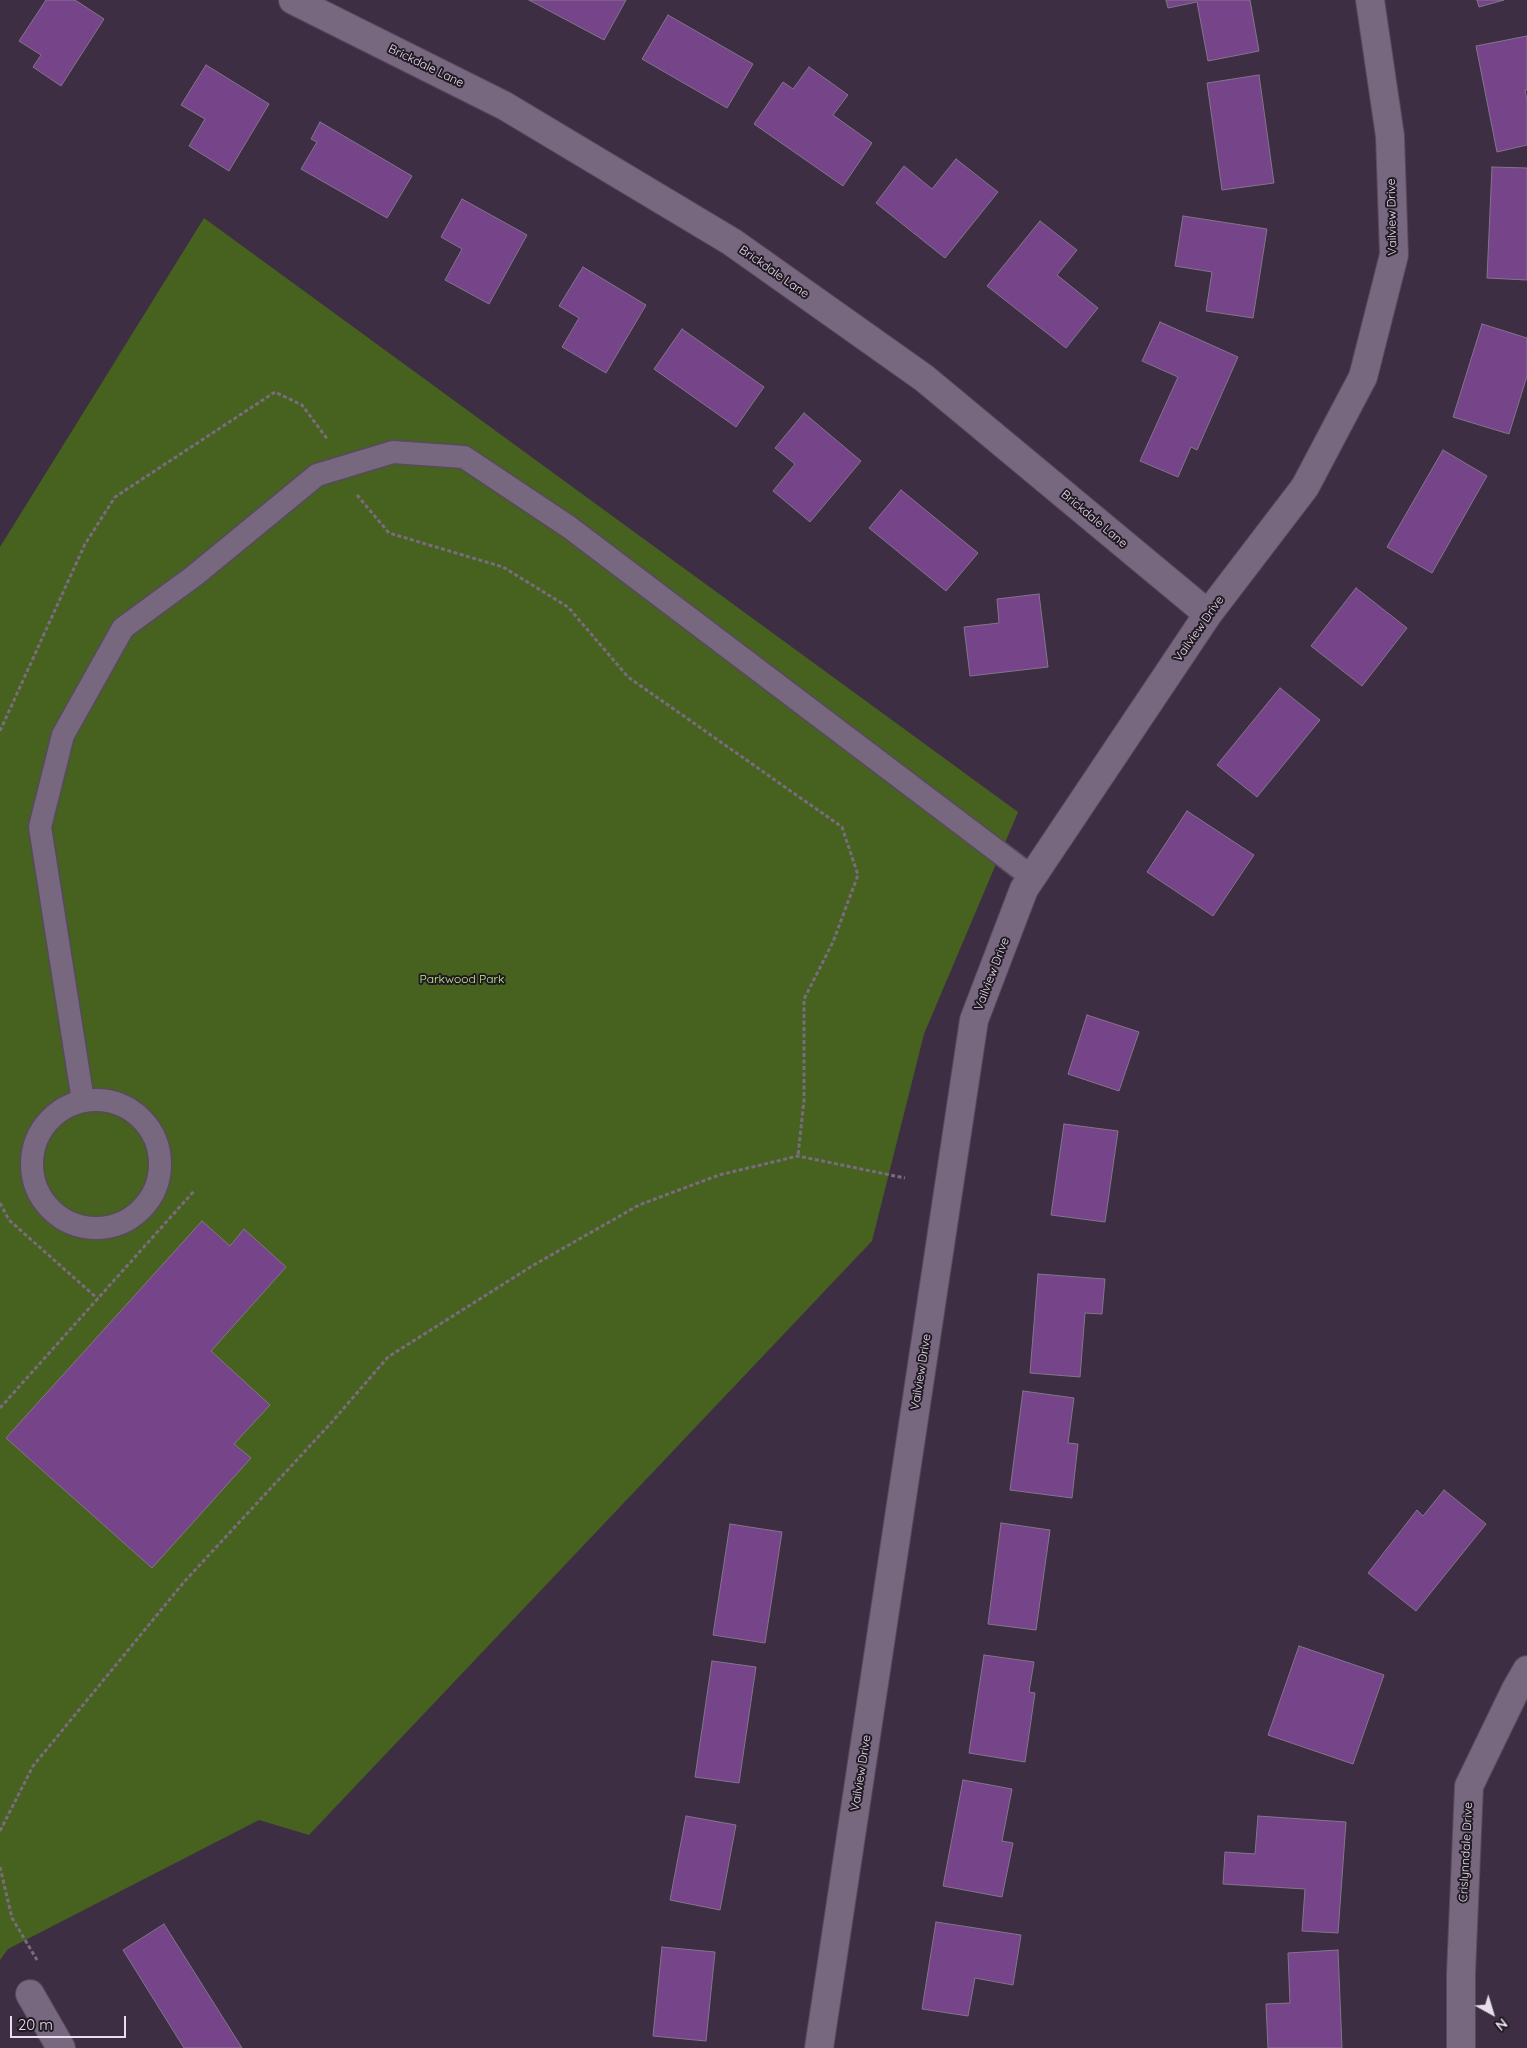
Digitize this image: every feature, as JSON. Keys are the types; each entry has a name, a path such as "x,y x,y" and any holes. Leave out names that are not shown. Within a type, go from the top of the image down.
{"street":[{"name":"Brickdale Lane","path":"293,0 505,106 732,242 924,378 1208,614"},
{"name":"Vailview Drive","path":"819,2048 974,1020 1024,889 1208,614 1305,487 1362,377 1394,255 1390,136 1370,0"},
{"name":"Crislynndale Drive","path":"1461,2048 1461,1973 1469,1786 1514,1691 1527,1670"},
{"path":"30,1994 61,2048"}],"lane":[{"path":"83,1101 40,827 63,735 123,628 194,576 317,475 393,452 464,457 472,462 568,527 1033,878"},
{"path":"104,1100 124,1105 141,1117 153,1134 160,1153 160,1174 153,1194 141,1211 123,1222 104,1228 82,1227 62,1218 45,1204 35,1186 31,1164 35,1142 46,1123 62,1109 83,1101 104,1100"}],"path":[{"path":"0,731 85,544 115,497 275,392 302,405 328,440"},
{"path":"353,491 389,532 503,567 568,607 628,677 842,827 858,875 833,942 804,999 804,1100 798,1156"},
{"path":"0,1831 33,1766 184,1582 331,1423 388,1357 532,1266 640,1205 720,1174 798,1156 905,1178"},
{"path":"0,1408 194,1191"},
{"path":"0,1204 10,1220 98,1299"},
{"path":"0,1867 12,1918 37,1961"}],"green space":[{"name":"Parkwood Park","path":"204,218 1018,812 924,1034 872,1241 309,1835 259,1820 8,1949 0,1960 0,547"}],"building":[{"path":"46,0 75,0 104,19 61,86 33,67 41,55 19,41"},
{"path":"529,0 626,0 604,40"},
{"path":"1166,0 1250,0 1259,51 1208,61 1197,2 1168,8"},
{"path":"1477,0 1504,0 1479,7"},
{"path":"668,15 753,64 727,108 642,59"},
{"path":"1527,36 1527,90 1525,90 1527,100 1527,145 1497,152 1476,46"},
{"path":"206,65 269,104 229,171 189,146 205,119 181,105"},
{"path":"809,67 848,95 833,115 872,143 843,186 754,124 783,82 793,89"},
{"path":"1259,75 1274,183 1222,190 1207,83"},
{"path":"320,122 412,176 387,218 301,169 317,142 311,139"},
{"path":"956,159 998,192 945,258 876,203 904,166 932,189"},
{"path":"1492,167 1527,168 1527,280 1487,278"},
{"path":"462,199 527,235 489,304 445,280 462,249 441,237"},
{"path":"1183,216 1267,229 1253,318 1206,311 1212,272 1175,266"},
{"path":"1040,221 1077,250 1057,275 1098,308 1066,348 987,286"},
{"path":"583,267 646,305 606,373 562,347 579,318 559,306"},
{"path":"1160,322 1238,357 1197,450 1191,447 1178,477 1140,461 1178,377 1142,361"},
{"path":"1482,324 1527,338 1527,376 1509,434 1453,417"},
{"path":"682,329 764,387 736,427 654,369"},
{"path":"804,413 861,461 810,522 773,491 795,464 775,448"},
{"path":"1443,450 1487,476 1432,573 1387,547"},
{"path":"901,490 978,553 946,591 869,528"},
{"path":"1356,588 1407,628 1362,686 1311,646"},
{"path":"1039,594 1048,667 970,676 964,627 999,623 997,599"},
{"path":"1280,688 1320,720 1257,797 1217,765"},
{"path":"1187,811 1254,855 1213,916 1147,872"},
{"path":"1087,1015 1139,1032 1119,1091 1068,1074"},
{"path":"1064,1124 1118,1131 1105,1222 1051,1215"},
{"path":"202,1221 230,1246 244,1229 286,1267 211,1351 270,1405 234,1444 251,1458 152,1568 6,1438"},
{"path":"1038,1274 1105,1279 1102,1314 1085,1313 1080,1377 1030,1373"},
{"path":"1023,1391 1074,1398 1068,1443 1078,1444 1072,1498 1010,1490"},
{"path":"1444,1490 1486,1524 1416,1611 1368,1573 1417,1510 1423,1516"},
{"path":"1001,1523 1050,1530 1036,1630 988,1624"},
{"path":"730,1524 782,1532 765,1643 713,1635"},
{"path":"1299,1646 1384,1675 1353,1764 1268,1735"},
{"path":"984,1655 1034,1662 1029,1692 1035,1693 1025,1762 969,1753"},
{"path":"712,1661 756,1667 739,1783 695,1777"},
{"path":"963,1780 1012,1789 1002,1841 1013,1843 1002,1897 943,1886"},
{"path":"686,1816 736,1825 720,1910 670,1900"},
{"path":"1258,1816 1346,1822 1338,1933 1302,1931 1305,1889 1223,1884 1225,1852 1255,1854"},
{"path":"936,1922 1021,1935 1013,1985 975,1978 968,2016 922,2009"},
{"path":"164,1924 242,2048 184,2048 123,1950"},
{"path":"662,1947 715,1952 706,2041 653,2036"},
{"path":"1338,1950 1342,2048 1268,2048 1266,2004 1290,2003 1288,1953"}]}
